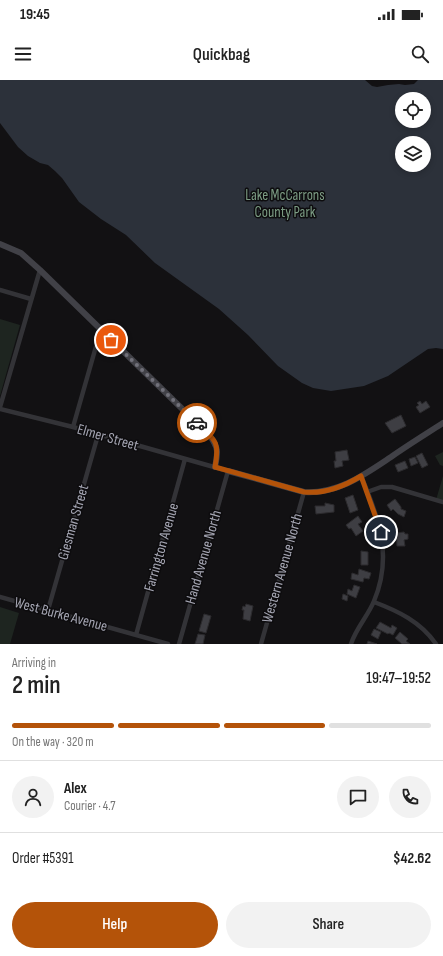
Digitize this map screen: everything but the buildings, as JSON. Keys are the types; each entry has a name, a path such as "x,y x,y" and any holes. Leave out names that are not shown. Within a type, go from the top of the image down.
{"street":[{"path":"0,244 20,253 40,270 209,435 217,446 218,452 215,467"},
{"path":"0,408 40,270"},
{"path":"0,290 31,299"},
{"path":"73,427 101,329"},
{"name":"Elmer Street","path":"0,408 228,471"},
{"path":"228,471 304,492 312,493 331,490 361,476 443,423"},
{"name":"Giesman Street","path":"48,610 98,434"},
{"name":"Farrington Avenue","path":"136,635 185,459"},
{"name":"Hand Avenue North","path":"179,644 228,471"},
{"path":"351,644 354,635 374,602 383,568 383,545 378,520 361,476"},
{"path":"367,492 381,487 392,487 443,502"},
{"name":"Western Avenue North","path":"261,644 304,492"},
{"name":"West Burke Avenue","path":"0,598 168,644"},
{"path":"374,602 413,620 436,644"}],"shaded area":[{"name":"Lake McCarrons County Park","path":"0,80 365,80 372,86 377,87 399,84 414,84 418,80 443,80 443,349 428,349 388,376 364,386 331,391 313,388 302,383 278,366 248,335 219,309 155,263 126,235 101,219 79,202 62,178 48,165 40,163 28,156 18,147 0,123"},
{"path":"0,319 20,325 0,396"},
{"path":"443,452 443,466 440,465 435,456"},
{"path":"443,476 443,502 436,500"},
{"path":"0,607 19,613 10,644 0,644"}],"way so far":[{"path":"111,340 197,423"}],"route":[{"path":"197,423 217,446 218,452 215,467 293,490 312,493 339,488 361,476 378,520 381,532"}]}
